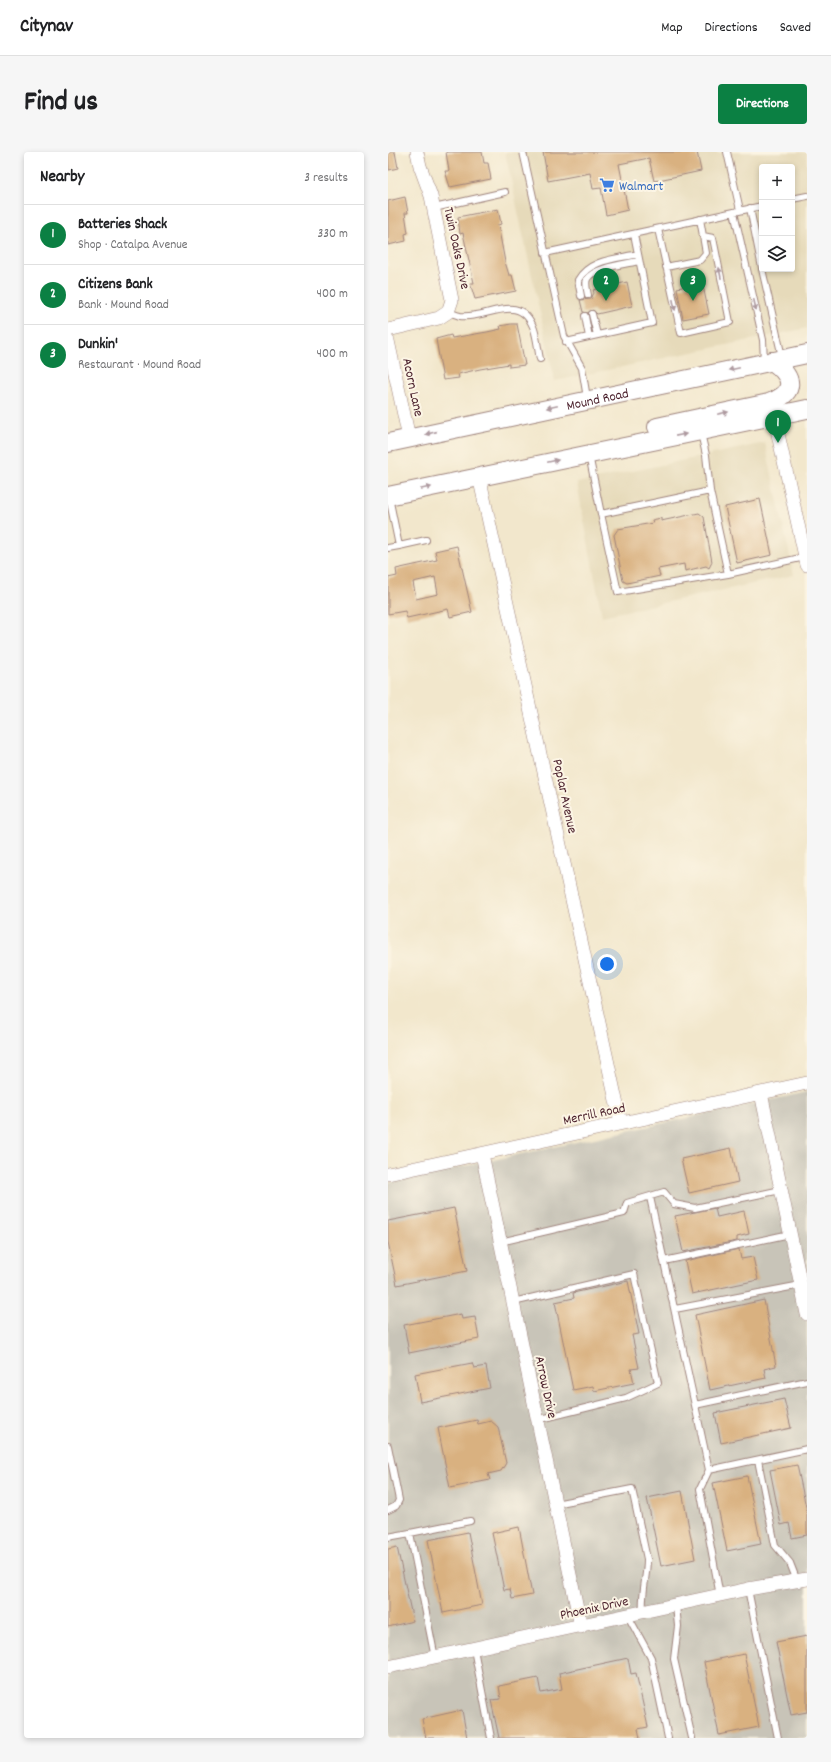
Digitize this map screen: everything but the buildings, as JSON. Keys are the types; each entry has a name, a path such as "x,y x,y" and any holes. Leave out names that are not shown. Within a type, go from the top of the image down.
{"main road":[{"name":"Mound Road","path":"388,443 807,354"},
{"path":"699,425 769,404 783,396 789,388 789,380 783,369 773,361"},
{"path":"388,496 622,446 643,430 774,416 807,409"}],"street":[{"name":"Twin Oaks Drive","path":"417,152 434,208 452,294 452,300 448,312"},
{"path":"388,330 439,318 448,312"},
{"name":"Acorn Lane","path":"388,341 409,438"},
{"path":"774,416 806,561"},
{"name":"Poplar Avenue","path":"479,476 621,1123"},
{"name":"Merrill Road","path":"388,1174 807,1083"},
{"path":"760,1093 807,1314"},
{"name":"Arrow Drive","path":"482,1154 580,1627"},
{"name":"Phoenix Drive","path":"388,1667 580,1627 748,1589 802,1580"}],"lane":[{"path":"523,152 566,342 582,368 588,400"},
{"path":"726,152 763,340 773,361"},
{"path":"434,208 505,192"},
{"path":"795,198 807,196"},
{"path":"545,253 759,206"},
{"path":"750,208 759,253"},
{"path":"666,267 700,260 706,253 700,219"},
{"path":"658,229 680,333 730,322 713,238 703,236"},
{"path":"566,342 652,323 634,234"},
{"path":"581,296 578,280 586,270 597,263 638,254"},
{"path":"588,295 587,280 593,274 604,268 639,261"},
{"path":"762,272 773,361"},
{"path":"448,312 460,316 505,308 513,308 522,311 534,328 540,359"},
{"path":"589,337 589,315 596,335"},
{"path":"699,425 706,455 710,491 728,574"},
{"path":"589,453 618,592 806,561"},
{"path":"601,514 710,491"},
{"path":"388,496 399,546"},
{"path":"388,548 426,540"},
{"path":"500,1242 624,1213 627,1203 664,1192 674,1204 696,1208 781,1190"},
{"path":"650,1197 709,1470 700,1489 720,1596"},
{"path":"664,1261 790,1234"},
{"path":"513,1302 634,1274 658,1383 626,1398 537,1420"},
{"path":"674,1309 801,1285"},
{"path":"695,1405 807,1382"},
{"path":"388,1446 399,1500 396,1506 388,1510"},
{"path":"709,1470 807,1449"},
{"path":"758,1460 775,1545 802,1580"},
{"path":"555,1504 632,1489 647,1559 647,1570 641,1599 643,1613"},
{"path":"388,1537 470,1521"},
{"path":"410,1533 435,1658"},
{"path":"748,1589 778,1738"},
{"path":"676,1605 678,1626 674,1659 692,1738"},
{"path":"628,1616 651,1658 668,1738"},
{"path":"474,1649 491,1738"}],"shaded area":[{"path":"505,152 807,152 807,328 555,381"},
{"path":"765,443 794,575 602,616 577,483"},
{"path":"807,1092 807,1738 388,1738 388,1183"}],"place":[{"name":"Walmart","path":"607,185"},
{"name":"Citizens Bank","path":"606,301"},
{"name":"Dunkin'","path":"693,301"},
{"name":"Batteries Shack","path":"778,443"}]}
